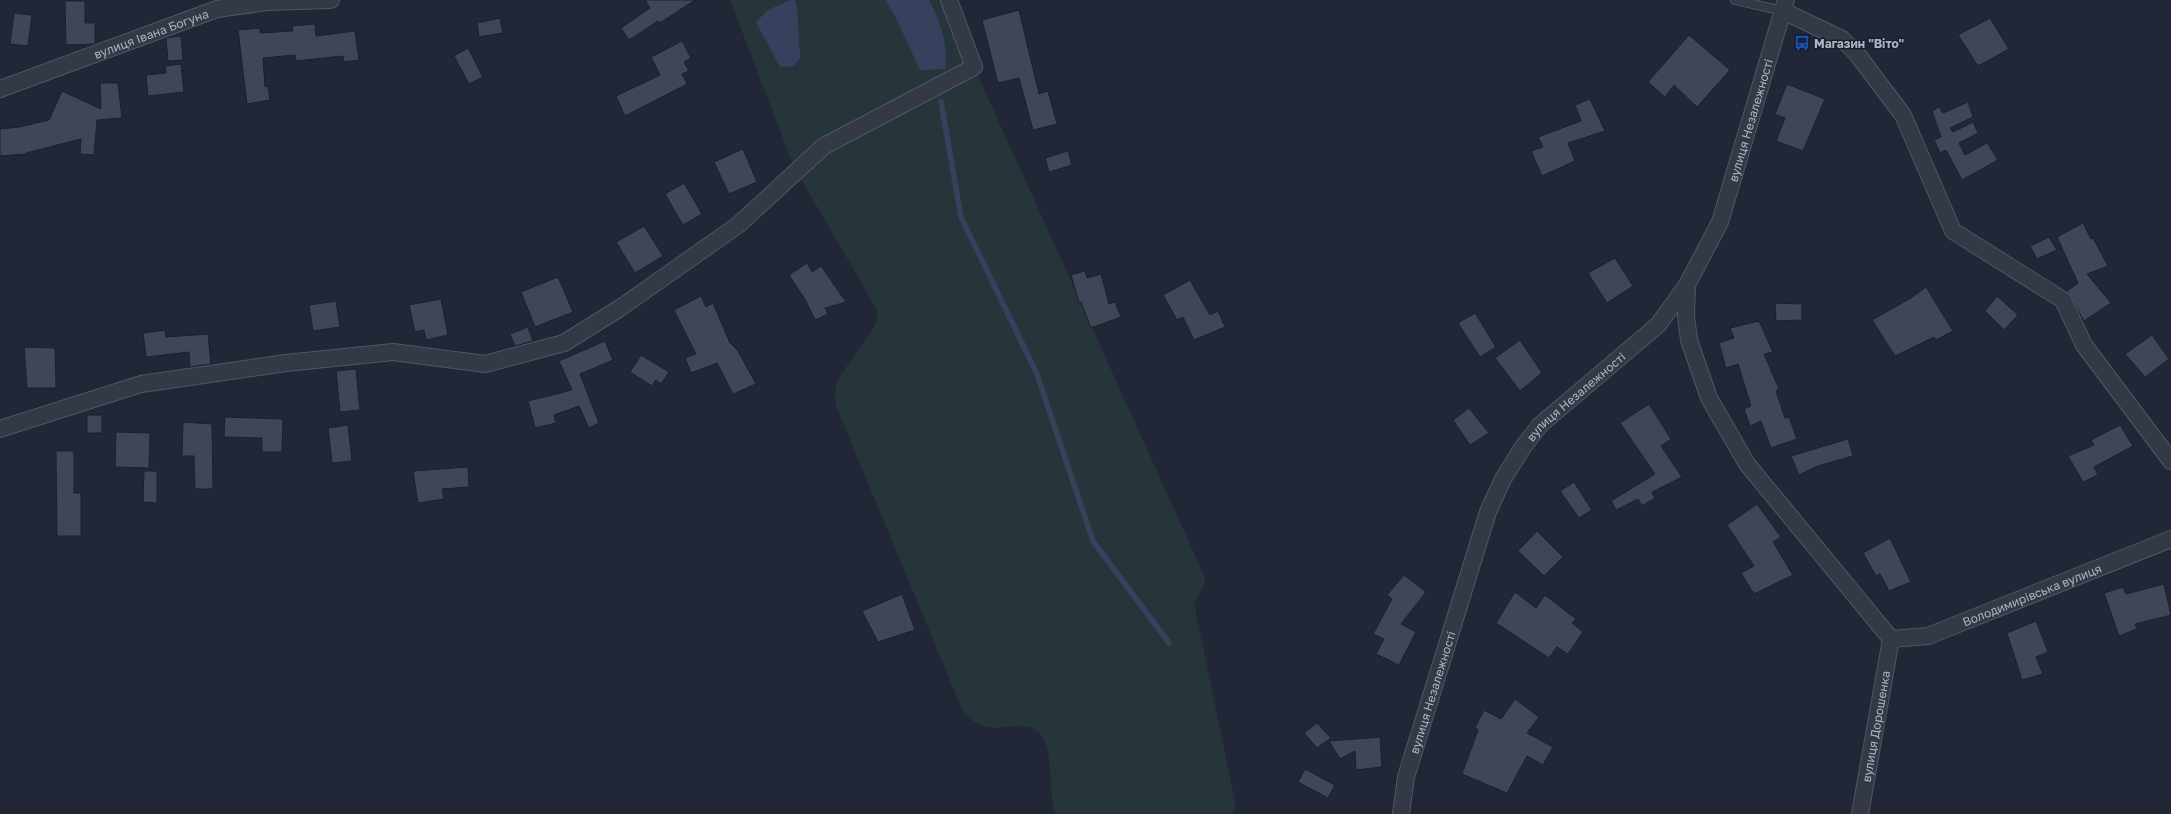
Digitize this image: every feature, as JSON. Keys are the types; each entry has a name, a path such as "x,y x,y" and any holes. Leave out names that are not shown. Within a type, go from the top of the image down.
{"street":[{"name":"вулиця Івана Богуна","path":"0,90 217,9 267,2 331,0"},
{"path":"0,429 140,384 286,363 393,352 485,364 564,343 620,308 738,224 824,146 974,67 949,0"},
{"path":"1785,5 1842,39 1857,54 1903,115 1953,231 2063,300 2084,345 2171,461"},
{"name":"вулиця Незалежності","path":"1401,814 1408,770 1488,512 1503,478 1523,447 1540,425 1658,325 1687,285 1704,256 1720,222 1785,5"},
{"path":"1687,285 1686,316 1689,340 1709,398 1747,464 1890,639"},
{"name":"Володимирівська вулиця","path":"1890,639 1928,636 2171,539"},
{"name":"вулиця Дорошенка","path":"1860,814 1890,639"}],"lane":[{"path":"1735,0 1785,5"}],"shaded area":[{"path":"730,0 949,0 974,67 1204,575 1205,584 1194,603 1236,806 1232,814 1056,814 1053,809 1048,751 1041,735 1036,730 1029,727 1022,726 997,728 984,726 975,722 964,714 836,406 835,393 838,379 872,330 877,320 876,308 794,167"}],"water":[{"path":"791,0 795,0 797,7 801,57 794,66 780,67 756,22 768,10"},
{"path":"885,0 929,0 943,33 946,51 945,69 920,70 895,16"}],"building":[{"path":"645,0 695,0 660,23 658,21 629,40 621,28 650,8"},
{"path":"65,1 85,1 85,23 95,23 95,44 66,45"},
{"path":"1019,10 1039,94 1048,91 1057,124 1033,130 1019,78 998,83 982,20"},
{"path":"14,13 32,15 28,46 10,44"},
{"path":"500,18 503,33 479,37 477,23"},
{"path":"1990,18 2009,49 1978,66 1958,35"},
{"path":"315,24 316,36 355,31 359,60 344,62 343,56 296,61 295,55 263,58 265,87 268,86 270,100 247,104 238,30 260,28 260,33 293,31 292,26"},
{"path":"1689,35 1730,70 1697,107 1674,85 1665,97 1648,82"},
{"path":"181,36 183,60 168,61 166,38"},
{"path":"682,41 691,58 684,62 689,71 682,74 687,84 625,116 616,96 660,75 651,57"},
{"path":"468,48 483,77 469,84 454,56"},
{"path":"181,64 184,92 148,96 146,75 166,73 165,66"},
{"path":"100,83 118,83 122,118 97,120 94,155 80,154 81,139 26,154 0,156 0,129 19,127 49,120 62,91 101,109"},
{"path":"1787,84 1825,99 1803,151 1776,141 1785,118 1775,114"},
{"path":"1590,99 1605,131 1568,143 1575,161 1542,176 1531,151 1543,147 1538,137 1581,121 1575,105"},
{"path":"1968,102 1973,117 1950,128 1953,132 1973,122 1978,133 1959,143 1965,155 1987,143 1998,160 1962,180 1946,150 1940,153 1934,140 1941,137 1932,111 1939,107 1943,113"},
{"path":"743,149 757,182 729,194 714,162"},
{"path":"1068,151 1072,165 1049,172 1045,158"},
{"path":"684,183 702,214 683,225 665,194"},
{"path":"2083,223 2108,266 2087,274 2111,303 2084,321 2067,291 2078,283 2057,237"},
{"path":"644,226 663,256 635,273 616,242"},
{"path":"2049,237 2057,250 2037,259 2030,246"},
{"path":"1615,258 1633,286 1607,303 1588,273"},
{"path":"807,263 812,272 821,266 846,302 825,308 828,314 815,320 806,301 789,275"},
{"path":"1085,271 1087,278 1101,274 1109,304 1115,302 1121,317 1091,328 1081,302 1079,303 1071,275"},
{"path":"558,277 573,312 535,327 521,292"},
{"path":"1190,280 1210,315 1218,311 1225,327 1194,340 1183,317 1177,320 1163,295"},
{"path":"1926,287 1953,331 1936,340 1934,337 1895,356 1872,320 1911,298"},
{"path":"701,296 706,307 713,303 730,343 738,351 756,384 733,394 717,363 691,373 685,358 696,354 674,310"},
{"path":"1997,296 2018,315 2004,330 1985,311"},
{"path":"441,299 448,335 426,340 424,330 415,332 409,305"},
{"path":"336,301 340,327 313,331 309,305"},
{"path":"1775,303 1802,304 1802,320 1776,321"},
{"path":"1475,313 1496,347 1480,357 1458,323"},
{"path":"1759,321 1773,352 1764,354 1779,389 1776,391 1785,418 1789,417 1797,439 1771,448 1761,421 1750,426 1744,409 1751,406 1738,364 1726,368 1719,343 1734,338 1730,328"},
{"path":"528,327 533,341 515,346 510,334"},
{"path":"165,330 166,337 208,334 211,364 190,367 189,352 146,357 143,333"},
{"path":"2152,335 2169,359 2145,377 2125,354"},
{"path":"1520,340 1542,373 1520,391 1495,358"},
{"path":"605,341 613,360 580,374 599,423 589,428 579,406 554,415 556,423 535,428 528,401 572,390 559,361"},
{"path":"24,347 55,348 56,388 27,388"},
{"path":"641,355 669,372 661,384 656,380 652,386 630,372"},
{"path":"356,369 360,410 340,412 336,371"},
{"path":"1649,404 1671,439 1661,446 1682,477 1652,492 1655,498 1642,506 1638,499 1616,510 1611,501 1655,474 1620,423"},
{"path":"1469,408 1489,433 1470,445 1453,420"},
{"path":"87,415 102,415 102,433 87,433"},
{"path":"225,417 283,419 282,452 262,452 262,438 224,437"},
{"path":"183,422 212,424 213,489 195,489 194,456 182,456"},
{"path":"348,425 352,461 332,463 328,428"},
{"path":"2120,425 2133,446 2094,467 2098,475 2083,482 2068,456 2094,445 2091,440"},
{"path":"116,432 150,433 149,468 115,467"},
{"path":"1848,439 1853,456 1818,466 1799,475 1791,456"},
{"path":"56,451 74,451 74,493 81,493 81,536 57,536"},
{"path":"468,467 469,487 442,489 444,499 418,503 413,471"},
{"path":"144,471 157,471 157,503 143,502"},
{"path":"1574,482 1592,510 1579,518 1560,491"},
{"path":"1757,504 1781,537 1773,542 1793,575 1754,594 1741,573 1754,566 1727,525"},
{"path":"1537,531 1563,557 1544,576 1518,551"},
{"path":"1890,538 1911,582 1889,591 1880,574 1876,576 1863,553"},
{"path":"1404,575 1426,592 1401,624 1416,632 1399,665 1376,654 1384,639 1373,634 1392,599 1387,595"},
{"path":"2164,584 2171,615 2135,624 2137,629 2119,636 2104,593 2123,587 2126,594"},
{"path":"1515,592 1536,608 1545,595 1576,619 1572,623 1583,632 1568,654 1557,647 1549,658 1496,623"},
{"path":"902,594 915,630 878,642 862,611"},
{"path":"2036,621 2048,652 2036,657 2043,674 2022,680 2007,633"},
{"path":"1515,699 1539,717 1527,733 1553,747 1543,765 1527,756 1507,793 1462,774 1478,730 1475,728 1484,710 1501,719"},
{"path":"1317,723 1331,738 1317,748 1304,733"},
{"path":"1383,737 1380,738 1382,767 1356,770 1355,751 1340,759 1329,741"},
{"path":"1305,769 1335,785 1328,798 1298,782"}],"waterway":[{"path":"941,102 961,217 1037,374 1093,541 1169,643"}],"place":[{"name":"Магазин \"Віто\"","path":"1802,43"}]}
